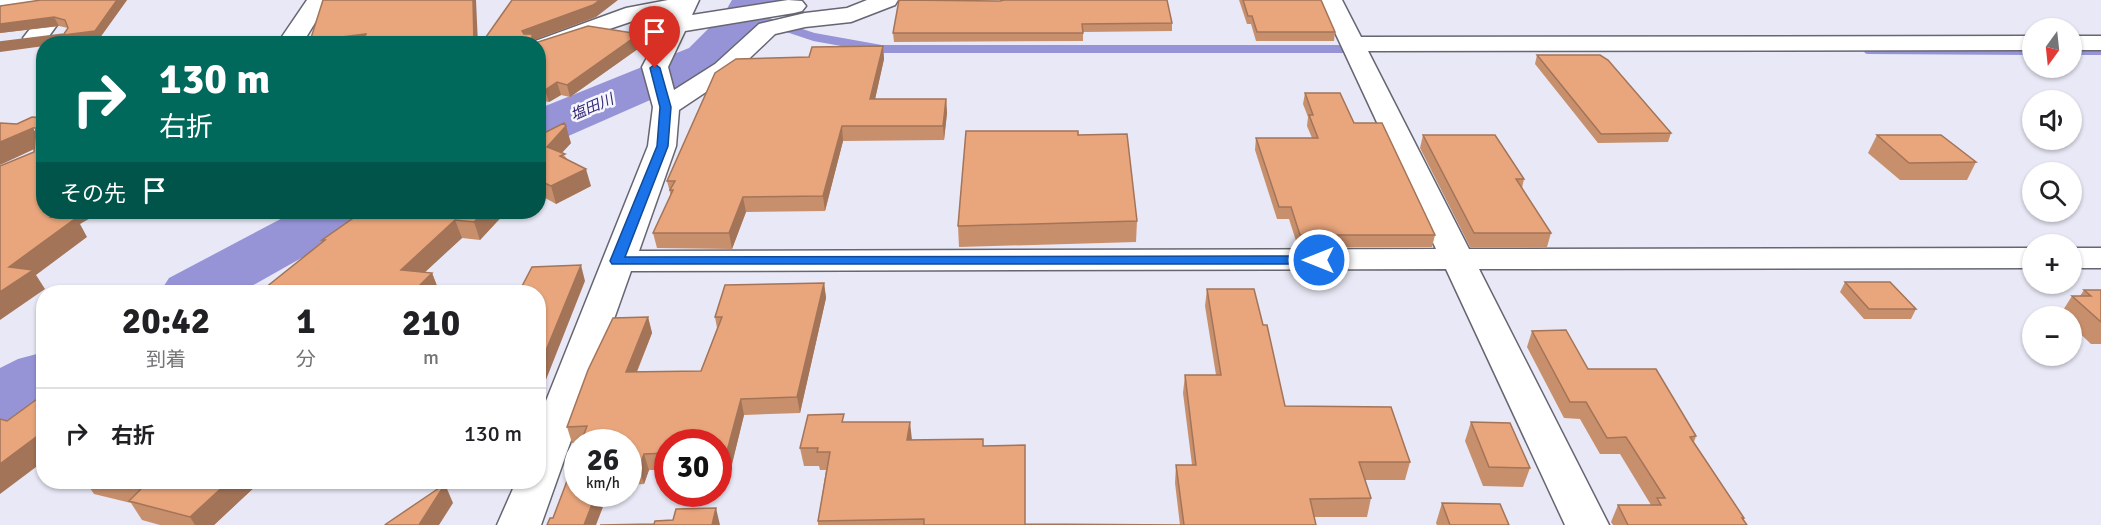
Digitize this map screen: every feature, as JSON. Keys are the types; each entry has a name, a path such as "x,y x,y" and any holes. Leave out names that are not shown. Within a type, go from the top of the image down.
{"street":[{"path":"0,6 48,0"},
{"path":"36,38 23,39 64,0"},
{"path":"294,36 318,0"},
{"path":"546,43 634,13 831,0"},
{"path":"661,91 724,69 767,29 805,20 851,15 887,0"},
{"path":"893,0 904,0"},
{"path":"926,1 1000,0"},
{"path":"1331,0 1587,525"},
{"path":"546,452 662,146 661,91 683,10"},
{"path":"50,36 59,35"},
{"path":"1352,44 2022,43"},
{"path":"2082,43 2101,43"},
{"path":"617,261 2022,258"},
{"path":"2082,258 2101,258"},
{"path":"519,525 533,489"}],"building":[{"path":"41,0 117,0 95,31 55,36 48,36 64,34 68,28 65,20 54,17 0,24 0,6"},
{"path":"323,0 473,0 474,36 365,36 366,34 312,36"},
{"path":"512,0 600,0 593,5 522,31 532,36 487,36"},
{"path":"899,0 1167,0 1172,23 1082,24 1083,33 893,33"},
{"path":"1243,0 1321,0 1335,32 1257,32 1252,16 1248,16"},
{"path":"588,26 639,34 567,85 557,82 546,89 546,39"},
{"path":"36,38 0,43 0,42"},
{"path":"883,46 870,99 946,99 943,126 842,126 823,196 743,197 729,233 653,233 673,190 670,190 675,181 667,181 715,73 736,59 809,57 812,47"},
{"path":"1537,55 1600,55 1608,60 1671,133 1601,134"},
{"path":"1305,93 1340,93 1354,123 1382,123 1435,235 1300,235 1291,207 1279,207 1256,138 1318,138 1309,115 1313,115"},
{"path":"36,117 36,128 0,142 0,123 17,124"},
{"path":"564,123 566,126 547,147 565,154 560,156 586,169 551,186 546,184 546,132"},
{"path":"36,128 36,219 75,219 9,267 33,270 0,292 0,166 34,152"},
{"path":"966,131 1078,131 1078,135 1127,134 1137,221 958,226"},
{"path":"1423,135 1495,135 1524,179 1516,179 1551,233 1474,233"},
{"path":"1877,135 1941,135 1976,162 1909,163"},
{"path":"352,219 477,219 474,222 455,220 401,270 432,273 420,285 269,285 325,240 322,240"},
{"path":"581,265 546,350 546,285 523,285 532,267"},
{"path":"1845,282 1890,282 1916,309 1869,309"},
{"path":"824,283 797,397 741,399 732,432 732,429 654,429 654,454 644,454 642,460 642,429 567,427 588,370 613,318 648,317 626,372 701,371 722,317 715,317 725,285"},
{"path":"1207,289 1254,289 1263,325 1267,325 1285,406 1391,407 1410,462 1359,462 1371,498 1310,499 1316,525 1184,525 1176,465 1196,465 1185,375 1221,375"},
{"path":"2084,290 2101,290 2101,322 2072,296 2091,296"},
{"path":"1566,330 1588,369 1656,369 1696,436 1690,437 1747,525 1628,525 1618,505 1661,505 1657,498 1665,498 1626,437 1607,438 1586,402 1570,402 1532,331"},
{"path":"36,400 36,437 0,464 0,419 7,421"},
{"path":"844,414 842,422 910,422 907,440 983,439 983,446 1025,445 1025,524 1184,525 924,525 924,519 818,521 830,452 817,452 818,448 800,448 808,415"},
{"path":"1471,422 1510,423 1530,468 1489,467"},
{"path":"141,489 220,489 190,517 129,501"},
{"path":"438,489 442,489 419,525 386,524"},
{"path":"564,489 564,507 591,507 584,525 547,525 550,518 553,518"},
{"path":"1442,503 1500,504 1509,525 1450,525"},
{"path":"716,508 712,525 600,525 654,524 655,521 673,520 676,509"}],"waterway":[{"name":"塩田川","path":"546,126 706,58 748,15 747,11 757,0"},
{"path":"748,15 814,37 881,49 1357,49"},
{"path":"1868,50 2022,51"},
{"path":"2082,51 2101,51"},
{"name":"塩田川","path":"206,285 326,219"},
{"name":"塩田川","path":"0,400 36,380"}],"route":[{"path":"655,68 666,107 662,146 617,261 1319,260"}]}
